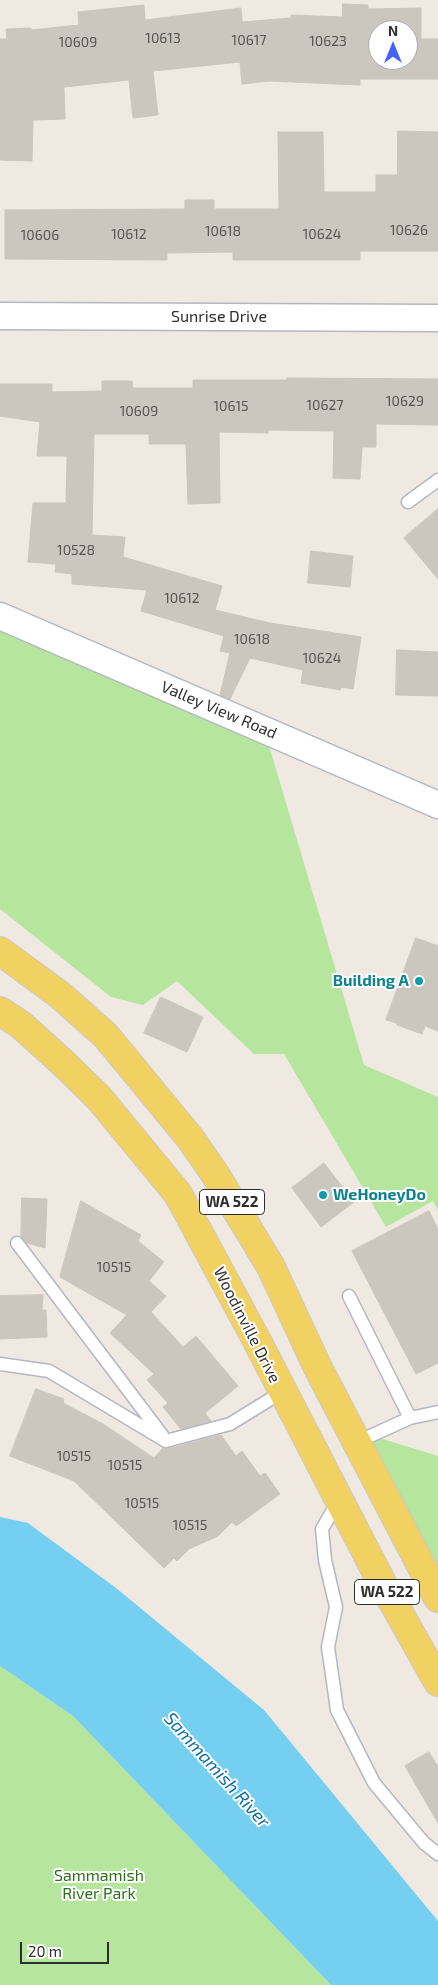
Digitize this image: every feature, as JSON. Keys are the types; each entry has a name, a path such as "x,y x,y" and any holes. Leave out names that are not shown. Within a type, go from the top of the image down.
{"main road":[{"name":"WA 522","path":"0,951 60,995 106,1036 190,1138 215,1174 271,1267 318,1368 438,1598"},
{"name":"Woodinville Drive","path":"2,1014 21,1025 62,1061 99,1098 178,1194 256,1338 380,1580 438,1682"}],"street":[{"name":"Sunrise Drive","path":"0,316 438,318"},
{"name":"Valley View Road","path":"0,616 438,805"}],"lane":[{"path":"408,502 438,480"},
{"path":"17,1243 166,1441"},
{"path":"349,1296 410,1418"},
{"path":"0,1364 49,1371 166,1441 230,1424 282,1392"},
{"path":"357,1442 410,1418 438,1412"},
{"path":"339,1500 322,1529 325,1560 336,1607 328,1647 337,1710 374,1783 424,1843 438,1854"}],"green space":[{"path":"0,628 264,729 364,1065 438,1097 438,1210 433,1201 386,1227 284,1054 254,1054 177,981 143,1005 111,997 0,909"},
{"path":"350,1429 438,1456 438,1598"},
{"name":"Sammamish River Park","path":"0,1666 73,1716 331,1985 0,1985"}],"water":[{"name":"Sammamish River","path":"0,1517 28,1523 116,1588 264,1710 438,1921 438,1985 331,1985 73,1716 0,1666"}],"building":[{"path":"343,4 368,5 368,9 421,8 421,39 438,39 438,79 360,79 360,85 269,81 242,84 240,62 153,71 158,115 133,118 129,80 64,87 65,119 33,120 32,161 0,160 0,39 7,39 6,29 31,28 31,30 79,25 78,12 144,5 145,20 241,8 242,22 291,18 291,15 342,17"},
{"path":"398,131 438,132 438,251 360,251 360,260 233,260 233,252 167,253 167,260 5,259 5,210 185,209 185,200 214,200 214,209 279,209 278,132 323,132 324,192 376,192 376,175 397,175"},
{"path":"287,378 438,379 438,425 376,424 376,447 362,447 360,479 333,478 334,431 268,430 268,433 219,432 220,503 188,504 186,444 149,444 149,434 94,434 92,535 125,537 123,557 222,586 215,610 270,623 361,637 353,689 341,687 340,690 301,683 303,670 250,658 230,699 220,695 230,653 220,651 224,636 141,611 147,590 72,584 72,574 55,572 56,564 28,562 33,503 66,503 67,456 37,456 40,422 0,416 0,384 52,384 52,392 102,391 102,381 132,381 133,388 193,388 193,380 287,380"},
{"path":"438,509 438,579 404,538"},
{"path":"311,551 353,556 350,587 308,583"},
{"path":"397,650 438,652 438,696 396,695"},
{"name":"Building A","path":"416,938 438,946 438,1031 425,1026 422,1034 386,1020"},
{"path":"161,997 203,1017 187,1052 144,1033"},
{"name":"WeHoneyDo","path":"324,1163 354,1202 321,1227 292,1188"},
{"path":"22,1198 47,1199 45,1248 27,1243 21,1236"},
{"path":"81,1201 141,1235 138,1241 164,1262 149,1281 166,1296 151,1312 183,1347 196,1336 238,1386 205,1413 211,1421 181,1429 163,1407 168,1403 147,1380 154,1374 110,1333 127,1315 60,1277"},
{"path":"429,1211 438,1229 438,1363 416,1374 352,1251"},
{"path":"43,1295 42,1310 46,1310 47,1337 0,1339 0,1296"},
{"path":"36,1389 64,1399 63,1403 103,1424 154,1458 163,1448 168,1449 221,1435 236,1456 242,1451 260,1476 265,1473 280,1494 236,1526 232,1522 218,1536 189,1549 177,1561 174,1558 164,1568 74,1481 10,1456"},
{"path":"429,1752 438,1767 438,1823 405,1766"}],"place":[{"name":"Building A","path":"419,981"},
{"name":"WeHoneyDo","path":"323,1195"}]}
